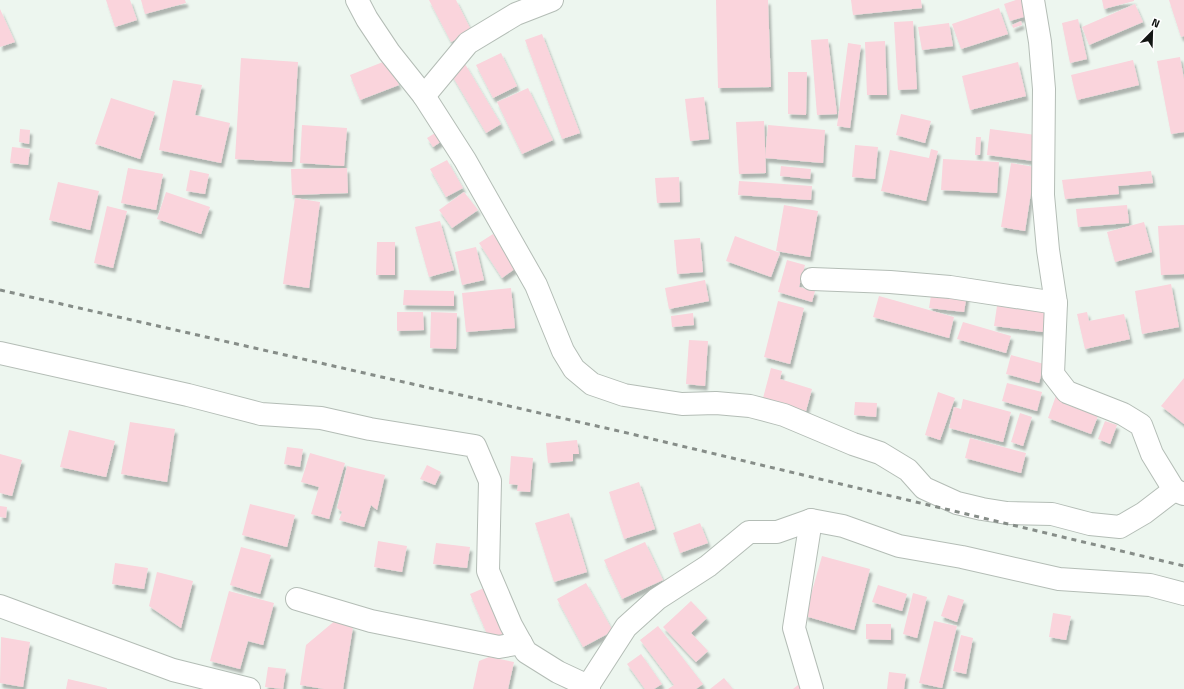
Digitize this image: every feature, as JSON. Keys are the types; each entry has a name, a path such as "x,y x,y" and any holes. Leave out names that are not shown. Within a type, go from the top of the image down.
{"street":[{"path":"357,0 366,19 389,52 424,96 465,160 536,285 563,351 574,370 592,384 624,394 682,404 716,402 750,406 784,415 853,444 880,452 908,470 924,488 957,503 1007,513 1052,514 1090,524 1120,526 1179,492 1152,454 1141,425 1123,414 1067,392 1053,374 1056,303 1048,250 1043,195 1044,89 1040,42 1033,0"},
{"path":"424,96 468,43 516,14 552,0"},
{"path":"812,279 890,282 950,287 1056,303"},
{"path":"0,353 188,395 260,414 321,418 370,429 475,446 490,481 488,571 521,643 526,652 558,672 588,688 626,626 657,599 708,566 749,532 777,532 811,520 844,526 899,546 962,557 1059,579 1150,585 1184,594"},
{"path":"811,520 794,628 812,689"},
{"path":"297,599 371,621 499,647 521,643"},
{"path":"0,606 174,670 249,689"}],"building":[{"path":"106,0 130,0 137,20 115,27"},
{"path":"141,0 185,0 186,3 145,14"},
{"path":"429,0 456,0 472,32 451,42"},
{"path":"716,0 768,0 771,87 718,88"},
{"path":"851,0 921,0 922,8 853,15"},
{"path":"1016,0 1022,0 1027,16 1010,21 1004,4"},
{"path":"1102,0 1134,0 1134,1 1104,9"},
{"path":"1169,0 1184,0 1184,36 1181,37"},
{"path":"1135,4 1143,22 1089,45 1082,27"},
{"path":"999,8 1008,34 961,49 952,24"},
{"path":"0,9 15,42 0,47"},
{"path":"1078,19 1087,59 1070,63 1062,23"},
{"path":"913,21 917,89 898,90 894,22"},
{"path":"1021,21 1022,25 1013,28 1012,25"},
{"path":"949,23 953,46 922,50 918,27"},
{"path":"542,34 580,133 562,139 525,40"},
{"path":"828,39 837,114 817,115 811,40"},
{"path":"885,41 887,95 867,95 865,42"},
{"path":"848,43 861,45 850,128 837,126"},
{"path":"501,53 517,86 493,98 476,65"},
{"path":"1180,57 1184,79 1184,132 1171,134 1157,61"},
{"path":"241,58 298,62 292,162 235,159"},
{"path":"388,60 399,85 360,100 350,75"},
{"path":"1133,60 1139,85 1077,100 1071,75"},
{"path":"1018,62 1026,96 970,110 962,76"},
{"path":"465,64 501,124 486,133 450,72"},
{"path":"788,72 807,72 806,115 788,114"},
{"path":"173,80 202,85 195,115 230,123 221,163 159,150"},
{"path":"528,88 553,140 522,154 497,102"},
{"path":"704,97 709,139 690,141 685,99"},
{"path":"111,98 155,112 140,159 95,144"},
{"path":"901,114 931,121 925,143 896,135"},
{"path":"764,121 766,173 739,174 736,122"},
{"path":"302,125 347,128 344,166 300,163"},
{"path":"768,125 825,130 823,163 765,158"},
{"path":"20,129 30,130 29,144 19,142"},
{"path":"990,129 1036,135 1033,161 987,155"},
{"path":"440,130 445,139 433,147 427,138"},
{"path":"976,137 981,137 980,155 975,155"},
{"path":"855,145 878,147 875,179 852,177"},
{"path":"12,147 30,149 28,165 10,163"},
{"path":"931,149 938,151 926,201 881,191 890,150 929,158"},
{"path":"943,159 999,162 997,193 941,190"},
{"path":"447,160 463,188 446,197 430,169"},
{"path":"1011,163 1035,167 1025,231 1001,227"},
{"path":"781,166 811,169 810,179 780,176"},
{"path":"128,168 163,174 156,210 121,203"},
{"path":"347,168 348,193 292,195 291,169"},
{"path":"190,170 209,174 205,194 186,191"},
{"path":"1151,171 1153,183 1118,186 1119,194 1065,199 1062,180"},
{"path":"679,177 680,202 657,203 655,178"},
{"path":"739,181 812,186 811,200 738,195"},
{"path":"58,182 99,191 90,230 49,220"},
{"path":"166,192 210,207 201,234 157,219"},
{"path":"464,192 478,210 452,228 439,210"},
{"path":"295,198 320,202 309,288 283,284"},
{"path":"784,205 818,211 810,257 776,251"},
{"path":"1127,205 1129,223 1078,227 1076,209"},
{"path":"107,206 127,211 113,268 94,263"},
{"path":"440,221 454,270 429,277 415,227"},
{"path":"1144,222 1152,252 1115,262 1107,232"},
{"path":"1184,225 1184,274 1161,275 1158,226"},
{"path":"493,234 516,268 502,278 479,243"},
{"path":"735,236 780,253 771,277 726,261"},
{"path":"700,238 703,272 677,274 674,240"},
{"path":"377,242 395,242 395,275 376,275"},
{"path":"476,247 484,280 462,285 455,252"},
{"path":"787,260 805,265 799,287 815,291 812,302 778,292"},
{"path":"705,280 709,301 669,309 665,288"},
{"path":"1171,284 1179,327 1142,334 1135,291"},
{"path":"511,288 515,328 466,332 462,293"},
{"path":"932,289 967,294 964,312 929,308"},
{"path":"404,290 454,291 454,306 403,305"},
{"path":"879,296 954,317 949,338 873,317"},
{"path":"778,301 804,308 790,364 764,357"},
{"path":"997,306 1053,313 1051,333 994,326"},
{"path":"397,312 423,312 424,330 397,331"},
{"path":"431,312 457,313 456,349 430,348"},
{"path":"1087,312 1089,321 1124,314 1130,339 1085,349 1077,314"},
{"path":"693,313 694,325 672,327 671,316"},
{"path":"963,322 1011,336 1006,353 957,339"},
{"path":"689,340 708,341 705,386 686,384"},
{"path":"1011,355 1044,364 1039,383 1006,374"},
{"path":"771,368 782,371 780,379 812,389 806,411 763,398"},
{"path":"1184,378 1184,424 1161,406"},
{"path":"1007,383 1042,392 1037,411 1002,401"},
{"path":"1058,390 1065,393 1062,403 1098,416 1091,434 1048,418"},
{"path":"938,392 955,398 940,440 925,435"},
{"path":"963,399 1011,412 1003,442 949,428 954,407 961,409"},
{"path":"855,402 877,403 876,417 854,415"},
{"path":"1020,413 1032,417 1023,446 1011,442"},
{"path":"1105,421 1117,425 1110,444 1098,439"},
{"path":"130,422 175,429 167,482 121,474"},
{"path":"69,430 115,441 106,477 60,467"},
{"path":"970,438 1026,453 1021,473 965,458"},
{"path":"577,440 579,454 573,454 573,461 548,463 546,443"},
{"path":"287,447 303,449 300,467 284,464"},
{"path":"310,453 345,463 329,519 311,514 319,487 301,482"},
{"path":"0,454 22,460 12,496 0,493"},
{"path":"511,456 533,458 530,492 517,491 518,485 509,484"},
{"path":"427,465 441,472 435,485 420,479"},
{"path":"347,466 385,475 377,510 371,505 364,527 339,520 342,512 337,508"},
{"path":"639,482 655,529 624,539 609,492"},
{"path":"250,504 295,515 287,547 242,535"},
{"path":"0,506 7,507 6,518 0,517"},
{"path":"569,513 587,572 554,582 535,523"},
{"path":"700,523 708,543 680,553 673,533"},
{"path":"378,541 407,546 402,572 374,567"},
{"path":"645,542 663,580 622,599 604,560"},
{"path":"436,543 470,547 467,568 433,564"},
{"path":"241,547 271,555 260,594 230,585"},
{"path":"822,556 870,569 854,630 805,616"},
{"path":"115,563 148,568 144,589 112,584"},
{"path":"157,572 193,581 181,628 149,606"},
{"path":"586,583 613,631 583,647 557,599"},
{"path":"878,585 907,594 902,611 872,602"},
{"path":"484,588 503,634 489,639 470,594"},
{"path":"229,591 274,603 263,645 248,641 240,669 210,661"},
{"path":"913,593 927,597 917,638 903,634"},
{"path":"948,595 964,600 957,622 941,616"},
{"path":"691,601 707,618 691,633 708,651 696,662 663,627"},
{"path":"1053,613 1071,616 1066,640 1049,637"},
{"path":"337,619 353,627 343,689 324,689 300,685 306,645"},
{"path":"934,621 957,626 942,688 919,683"},
{"path":"866,624 891,624 891,640 866,639"},
{"path":"658,626 703,684 696,689 668,689 674,685 640,640"},
{"path":"961,635 973,638 966,674 953,671"},
{"path":"1,637 30,642 23,687 0,683"},
{"path":"641,654 662,684 654,689 645,689 627,664"},
{"path":"489,657 514,662 508,689 473,689 479,661"},
{"path":"268,667 286,669 283,689 265,687"},
{"path":"889,672 906,674 904,689 887,689"},
{"path":"724,678 733,689 710,689"},
{"path":"68,679 107,688 107,689 66,689"},
{"path":"798,685 801,689 793,689"}],"railway":[{"path":"0,290 623,432 1184,566"}]}
